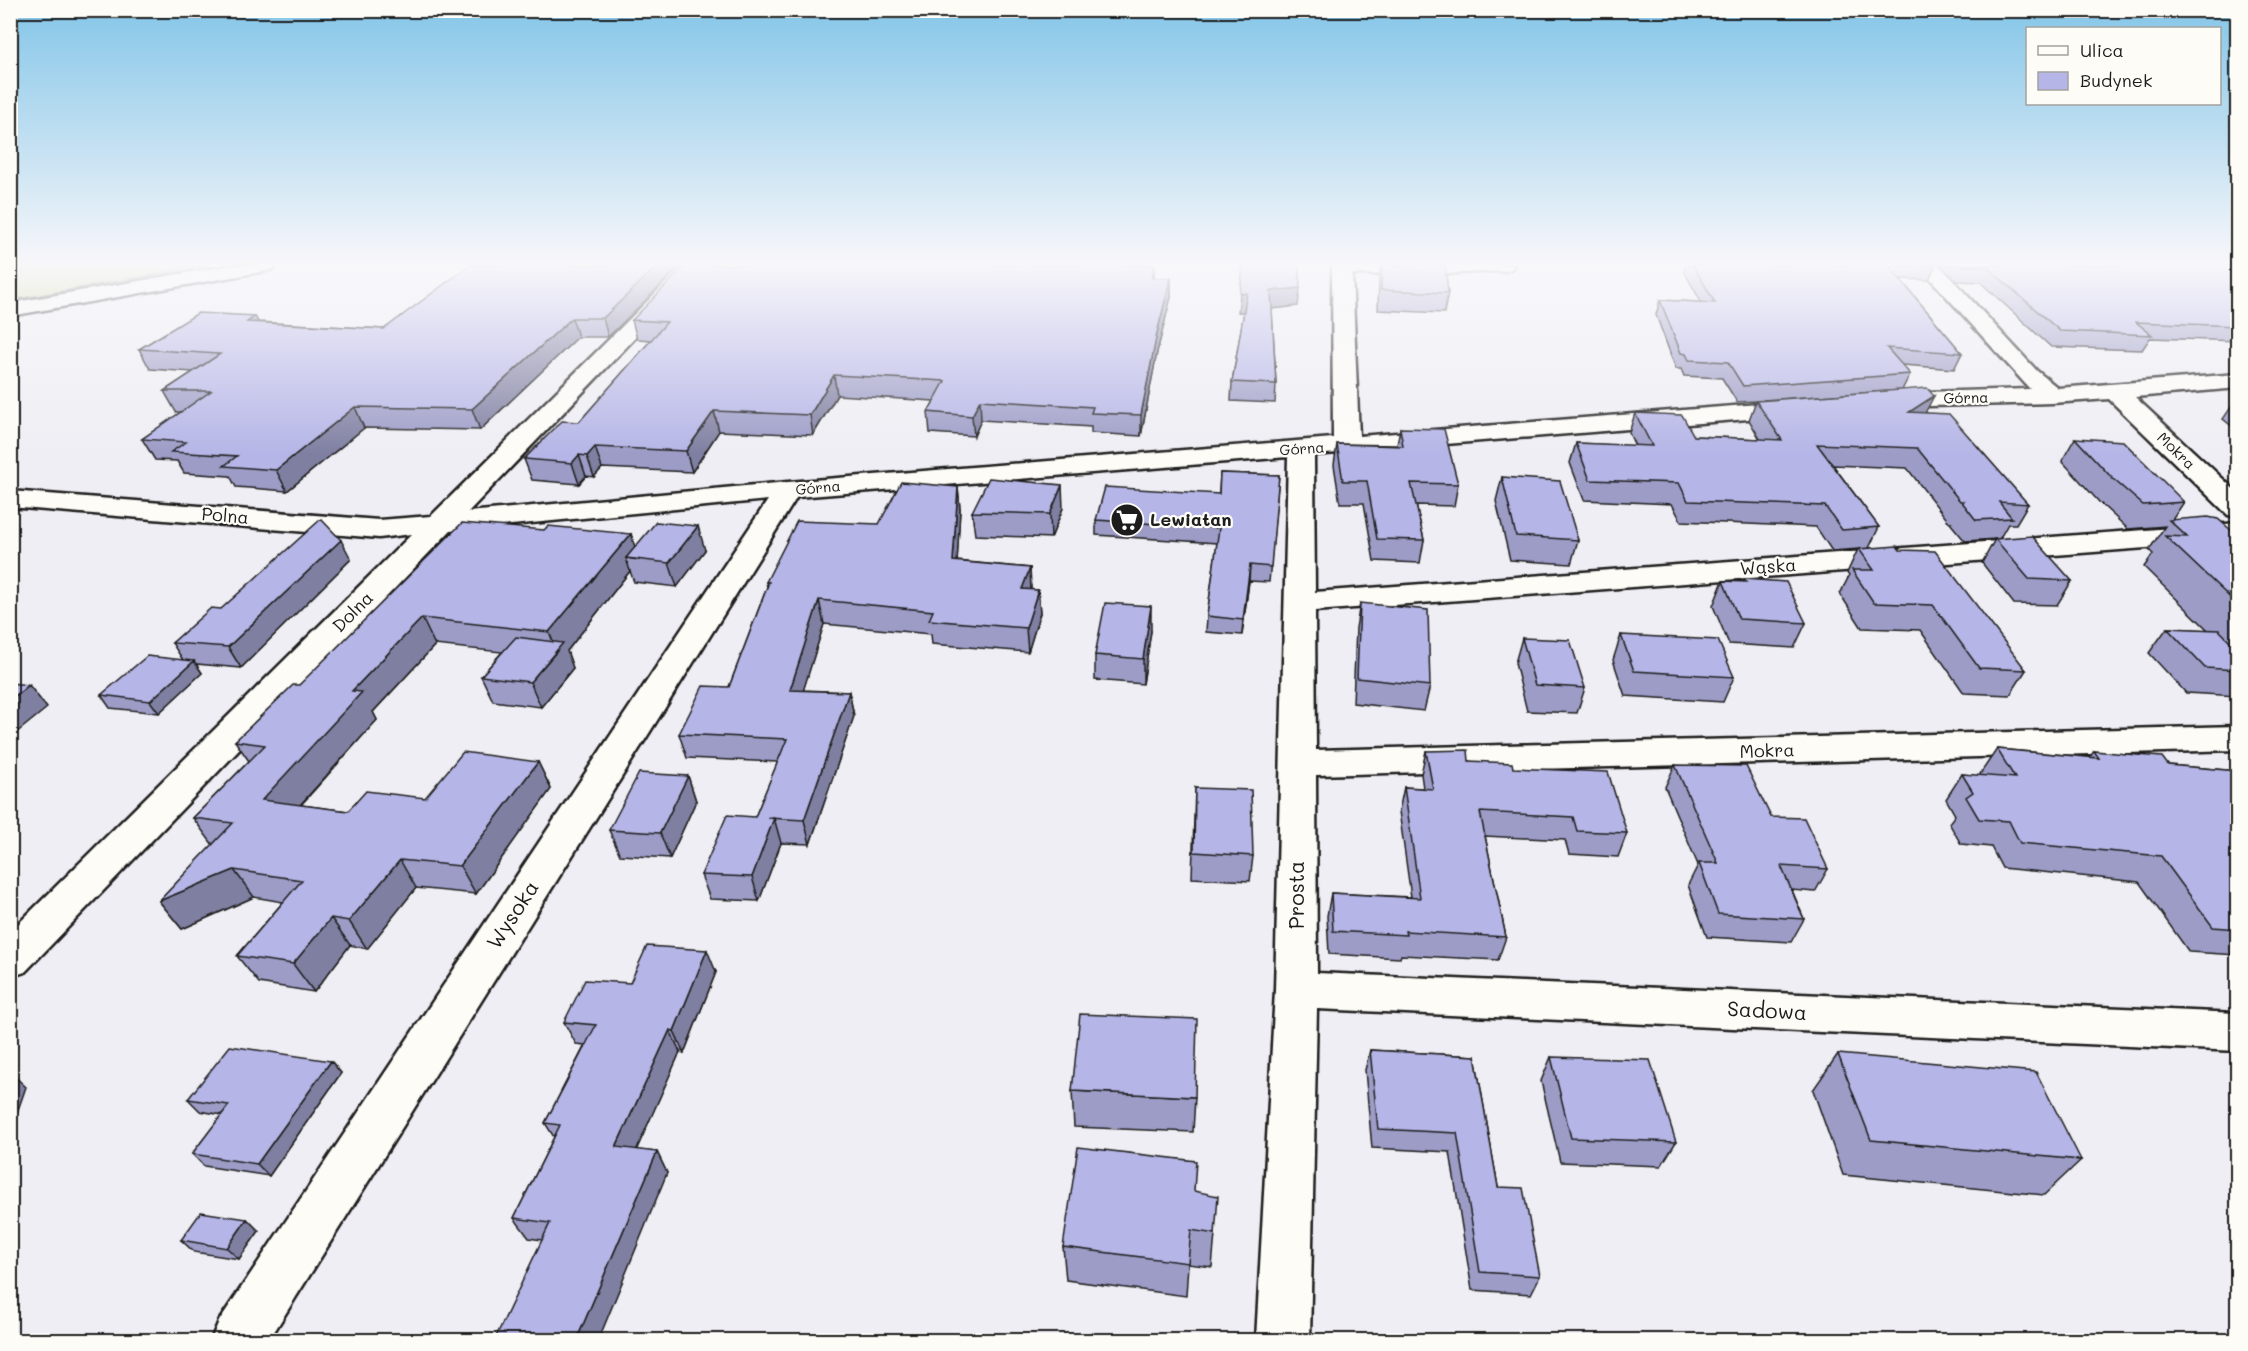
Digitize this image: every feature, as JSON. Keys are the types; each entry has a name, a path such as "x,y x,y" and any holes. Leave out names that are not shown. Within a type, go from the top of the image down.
{"street":[{"name":"Dolna","path":"10,960 633,328"},
{"path":"1343,328 1346,446"},
{"path":"1985,328 2029,376 2052,396"},
{"name":"Górna","path":"1860,402 1895,399 2052,396 2238,381"},
{"name":"Mokra","path":"2115,391 2238,509"},
{"name":"Górna","path":"439,524 788,490 1824,405"},
{"name":"Prosta","path":"1283,1341 1296,990 1301,449"},
{"name":"Wysoka","path":"238,1341 788,490"},
{"name":"Polna","path":"10,499 379,529 439,524"},
{"name":"Wąska","path":"1299,603 2238,532"},
{"name":"Mokra","path":"1298,763 2238,738"},
{"name":"Sadowa","path":"1296,990 2238,1032"}],"building":[{"path":"173,328 561,328 472,409 355,407 276,470 224,466 237,456 171,452 186,442 142,439 211,391 164,391 220,354 139,349"},
{"path":"662,328 1158,328 1141,415 1091,413 1093,407 980,400 972,416 928,412 945,381 834,375 810,415 714,411 686,451 595,447 587,456 579,455 572,463 524,459 562,421 579,422"},
{"path":"1241,328 1273,328 1276,384 1232,382"},
{"path":"1671,328 1941,328 1962,353 1887,348 1910,374 1743,386 1728,362 1689,360 1686,354 1681,353"},
{"path":"2057,328 2143,328 2152,335 2060,331"},
{"path":"1927,388 1934,396 1909,412 1949,414 2028,504 1999,502 2012,518 1976,520 1963,501 1960,501 1917,448 1817,444 1879,527 1842,530 1825,506 1688,501 1679,483 1590,480 1576,443 1652,446 1635,413 1682,415 1694,436 1782,440 1756,401"},
{"path":"1400,428 1444,429 1458,484 1411,483 1424,540 1377,539 1367,481 1343,481 1337,444 1403,446"},
{"path":"2075,438 2123,441 2184,502 2143,505 2113,479"},
{"path":"1220,473 1279,475 1271,567 1250,565 1243,620 1207,616 1219,528 1096,520 1105,487 1219,494"},
{"path":"1502,477 1560,481 1578,540 1516,536"},
{"path":"989,478 1062,485 1050,514 972,512"},
{"path":"901,482 958,487 953,561 1030,568 1022,589 1038,590 1026,628 929,620 933,611 819,600 790,690 849,692 804,820 774,818 752,877 701,875 727,815 755,817 787,739 679,734 703,686 729,687 769,582 766,582 797,521 879,524"},
{"path":"2208,517 2218,519 2238,536 2238,605 2165,536 2187,537 2169,520"},
{"path":"321,519 341,540 228,647 172,643 211,608 221,609"},
{"path":"656,522 698,526 669,563 626,558"},
{"path":"462,523 544,530 548,526 631,534 549,632 422,618 352,691 362,692 262,800 348,811 366,791 425,798 463,752 538,762 460,866 400,860 349,921 331,918 293,964 237,956 302,880 234,870 159,901 233,823 193,818 265,745 235,741 293,685 299,685"},
{"path":"2032,536 2072,581 2029,579 1995,539"},
{"path":"1897,546 1900,550 1935,551 2026,670 1979,668 1933,605 1874,603 1852,570 1874,570 1859,549"},
{"path":"1744,579 1786,582 1806,623 1739,619 1723,581 1746,582"},
{"path":"1105,603 1151,606 1143,659 1095,655"},
{"path":"1360,603 1428,610 1430,686 1357,678"},
{"path":"2167,628 2219,630 2238,649 2238,670 2205,668"},
{"path":"1621,635 1718,640 1734,677 1634,671"},
{"path":"516,637 563,643 530,682 481,676"},
{"path":"1522,638 1570,640 1585,688 1535,685"},
{"path":"147,656 194,661 150,701 101,695"},
{"path":"10,683 29,685 10,700"},
{"path":"1997,749 2099,758 2094,751 2162,757 2168,765 2238,771 2238,929 2213,927 2161,856 2020,843 2009,821 1979,819 1966,797 1973,792 1962,774 2015,778"},
{"path":"1468,750 1469,761 1512,763 1513,768 1608,772 1627,833 1577,831 1573,817 1480,812 1506,937 1405,931 1406,935 1333,931 1331,893 1420,898 1404,787 1433,789 1426,751"},
{"path":"1675,765 1746,766 1771,817 1804,818 1828,869 1781,866 1804,919 1718,914 1699,863 1718,863"},
{"path":"639,773 688,776 660,833 609,830"},
{"path":"1195,788 1251,790 1253,856 1194,852"},
{"path":"647,946 707,950 674,1031 670,1030 616,1147 657,1152 576,1341 494,1341 550,1223 514,1218 560,1125 545,1123 596,1025 564,1022 585,980 630,983"},
{"path":"1080,1014 1197,1019 1195,1097 1072,1091"},
{"path":"230,1046 331,1061 257,1164 192,1154 229,1105 188,1099"},
{"path":"1370,1050 1475,1056 1498,1187 1523,1188 1540,1276 1480,1272 1457,1133 1378,1129"},
{"path":"1838,1054 2036,1072 2081,1160 1871,1140"},
{"path":"1551,1057 1650,1060 1676,1142 1571,1138"},
{"path":"1078,1147 1196,1161 1194,1191 1218,1196 1215,1234 1191,1230 1188,1263 1063,1247"},
{"path":"201,1212 247,1219 227,1248 181,1240"}],"place":[{"name":"Lewiatan","path":"1127,520"}]}
